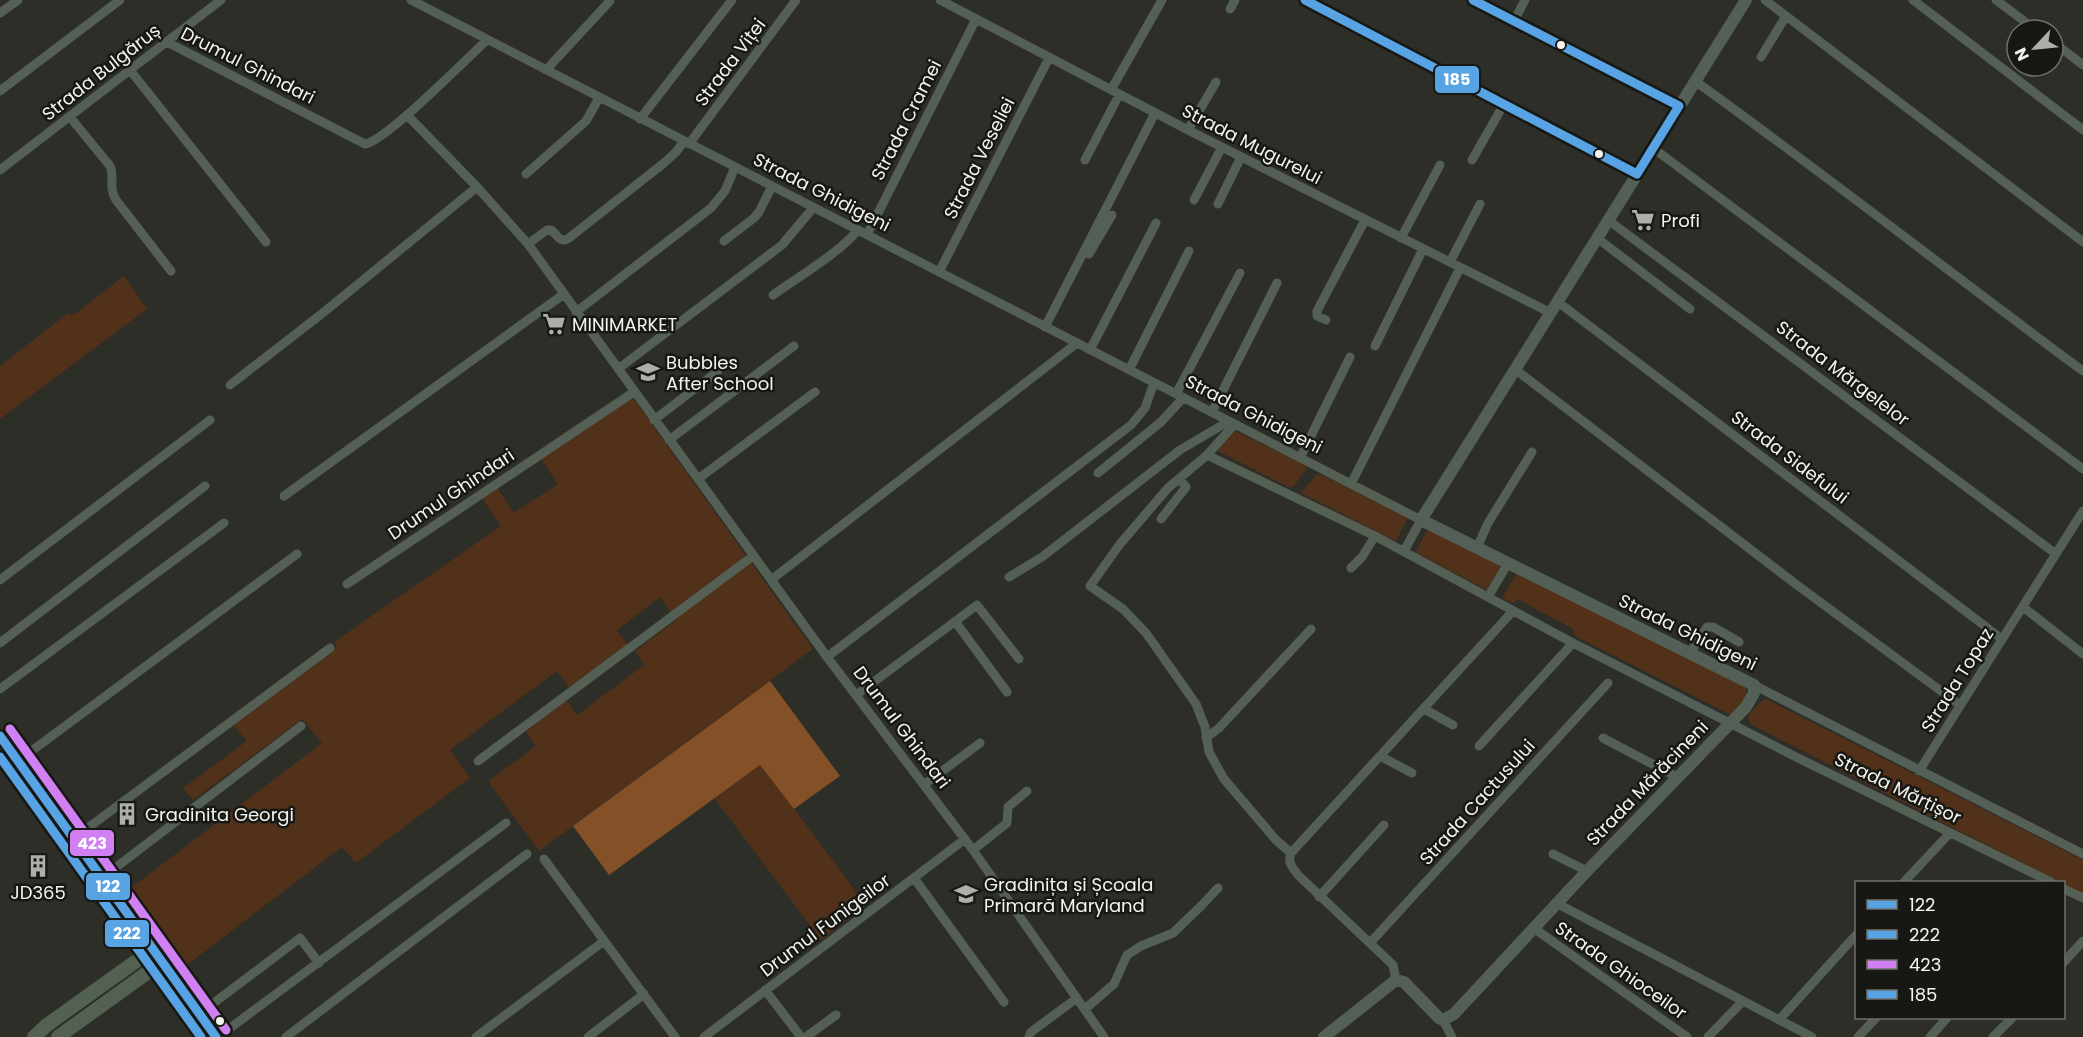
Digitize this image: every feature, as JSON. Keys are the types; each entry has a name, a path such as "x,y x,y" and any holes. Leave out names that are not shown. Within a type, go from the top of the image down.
{"main road":[{"path":"0,736 217,1037"},
{"path":"33,1037 153,949"},
{"path":"58,1037 162,962"}],"street":[{"path":"0,13 18,0"},
{"path":"0,91 120,0"},
{"name":"Strada Bulgăruș","path":"0,170 221,0"},
{"name":"Strada Ghidigeni","path":"411,0 1421,520 1754,685 2083,854"},
{"path":"640,119 732,0"},
{"name":"Strada Viței","path":"686,142 796,0"},
{"name":"Strada Mugurelui","path":"940,0 1115,93 1551,313"},
{"path":"1085,160 1115,93 1162,0"},
{"path":"1230,9 1235,0"},
{"path":"1305,0 1637,174"},
{"path":"1473,0 1679,106"},
{"path":"1514,21 1525,0"},
{"path":"1404,551 1421,520 1746,0"},
{"path":"1765,0 2083,242"},
{"path":"1913,0 2083,130"},
{"path":"1996,0 2020,18"},
{"path":"546,70 610,1"},
{"path":"1761,57 1786,16"},
{"name":"Strada Cramei","path":"862,233 976,20"},
{"name":"Drumul Ghindari","path":"167,42 365,144 373,142 407,115 487,40"},
{"path":"2065,51 2083,65"},
{"name":"Strada Veseliei","path":"939,272 1049,58"},
{"path":"130,70 266,242"},
{"path":"1695,81 2083,371"},
{"path":"1188,130 1216,82"},
{"path":"526,174 586,121 600,98"},
{"path":"1472,160 1503,104"},
{"path":"1048,328 1155,113"},
{"name":"Drumul Ghindari","path":"407,115 528,244 827,657 974,850 1104,1037"},
{"path":"70,117 110,166 112,192 116,200 171,271"},
{"path":"528,244 547,230 551,230 560,240 565,241 664,163 686,142"},
{"path":"1194,200 1222,147"},
{"path":"1653,148 2083,469"},
{"path":"1218,204 1241,157"},
{"path":"1401,238 1440,165"},
{"path":"576,312 717,202 725,191 735,167"},
{"path":"724,242 759,212 772,186"},
{"path":"230,385 324,312 477,187"},
{"path":"1450,262 1480,204"},
{"path":"618,369 782,245 813,208"},
{"path":"1048,328 1112,215"},
{"path":"1326,321 1317,316 1317,311 1365,220"},
{"name":"Strada Mărgelelor","path":"1608,220 2056,554"},
{"path":"1090,350 1156,223"},
{"path":"773,294 862,233"},
{"path":"1597,238 1689,309"},
{"path":"1375,346 1423,249"},
{"path":"1129,370 1189,251"},
{"path":"1351,484 1461,268"},
{"path":"1098,473 1161,422 1180,396 1239,273"},
{"path":"1212,412 1277,283"},
{"path":"284,496 564,294"},
{"name":"Strada Sidefului","path":"1558,302 2002,639"},
{"path":"771,580 1077,343"},
{"path":"669,440 794,346"},
{"path":"1300,458 1350,357"},
{"path":"1516,370 1797,585 1960,705"},
{"path":"654,420 718,371"},
{"path":"827,657 1131,425 1145,408 1154,383"},
{"name":"Drumul Ghindari","path":"347,584 634,392"},
{"path":"698,479 815,392"},
{"path":"0,580 210,420"},
{"path":"1232,422 1207,455 1168,488 1120,544 1090,586 1123,609 1146,633 1192,697 1201,715 1209,752 1224,779 1290,858 1298,875 1393,965 1396,980"},
{"path":"1009,577 1042,557 1180,450 1232,422"},
{"path":"1477,548 1488,523 1532,452"},
{"name":"Strada Mărțișor","path":"1207,455 1375,536 1513,611 1730,723 2049,881"},
{"path":"1161,519 1186,487 1179,479"},
{"path":"0,643 205,486"},
{"name":"Strada Topaz","path":"1919,771 2083,511"},
{"path":"0,689 224,523"},
{"path":"1351,568 1362,557 1375,536"},
{"path":"18,761 297,554"},
{"path":"478,761 753,556"},
{"path":"1488,597 1508,563"},
{"path":"856,695 977,606 1019,659"},
{"path":"2023,607 2083,654"},
{"path":"1290,858 1513,611"},
{"path":"953,623 957,624 1007,692"},
{"path":"1690,653 1704,630 1710,626 1739,642"},
{"path":"1206,738 1219,728 1311,629"},
{"path":"1479,746 1573,642"},
{"path":"73,839 330,648"},
{"name":"Strada Cactusului","path":"1370,943 1608,683"},
{"name":"Strada Mărăcineni","path":"1443,1020 1454,1014 1587,871 1746,707 1752,698 1754,685"},
{"path":"1424,709 1453,725"},
{"path":"102,878 302,726"},
{"path":"1603,738 1677,777"},
{"path":"925,784 980,743"},
{"path":"1380,756 1412,773"},
{"path":"974,850 1007,823 1008,807 1027,791"},
{"path":"217,1037 506,823"},
{"path":"1319,897 1384,825"},
{"path":"1905,881 1950,832"},
{"name":"Drumul Funigeilor","path":"704,1037 965,839"},
{"path":"286,1037 528,854"},
{"path":"1553,854 1587,871"},
{"path":"544,859 675,1037"},
{"path":"914,878 1004,1002"},
{"path":"1085,1009 1114,984 1127,955 1141,946 1173,933 1218,888"},
{"path":"2065,889 2083,898"},
{"path":"1558,903 1812,1037"},
{"name":"Strada Ghioceilor","path":"1535,929 1688,1037"},
{"path":"1779,1020 1855,937"},
{"path":"199,1014 300,938 319,963"},
{"path":"476,1037 604,941"},
{"path":"2065,961 2083,941"},
{"path":"1396,980 1404,982 1443,1020 1452,1037"},
{"path":"1332,1035 1396,980"},
{"path":"765,990 801,1037"},
{"path":"588,1037 644,994"},
{"path":"1029,1037 1031,1032 1077,998"},
{"path":"1709,1037 1743,1001"},
{"path":"806,1037 836,1015"},
{"path":"1858,1037 1874,1019"},
{"path":"1930,1037 1945,1019"},
{"path":"1993,1037 2010,1019"}],"shaded area":[{"path":"124,276 147,309 0,419 0,366 68,313 72,316"},
{"path":"633,398 813,649 539,851 488,781 536,746 526,732 566,700 577,715 644,665 635,651 676,620 660,597 617,630 628,645 570,688 557,671 450,750 470,778 356,863 342,847 184,967 128,890 322,743 302,719 193,800 183,788 247,741 233,725 337,647 334,642 501,526 482,498 497,488 514,513 558,484 541,459"},
{"path":"1235,431 1305,465 1305,471 1294,486 1290,488 1216,450"},
{"path":"1317,474 1408,518 1396,541 1301,493"},
{"path":"1428,529 1499,564 1499,569 1487,590 1417,553"},
{"path":"1517,573 1744,685 1746,694 1744,701 1731,715 1575,636 1573,629 1519,600 1512,603 1502,598"},
{"path":"770,681 840,776 794,809 760,765 609,875 573,826"},
{"path":"1766,699 2083,860 2083,894 2065,885 2065,881 2058,881 1752,725 1748,716 1758,704"},
{"path":"761,764 866,905 821,940 714,798"}],"transit line":[{"name":"185","path":"1305,0 1637,174 1679,106 1473,0"},
{"name":"423","path":"10,729 226,1030"},
{"name":"122","path":"0,736 216,1037"},
{"name":"222","path":"0,757 201,1037"}],"place":[{"name":"Profi","path":"1643,220"},
{"name":"MINIMARKET","path":"554,324"},
{"name":"Bubbles After School","path":"648,372"},
{"name":"Gradinita Georgi","path":"127,814"},
{"name":"JD365","path":"38,866"},
{"name":"Gradinița și Școala Primară Maryland","path":"966,894"}]}
